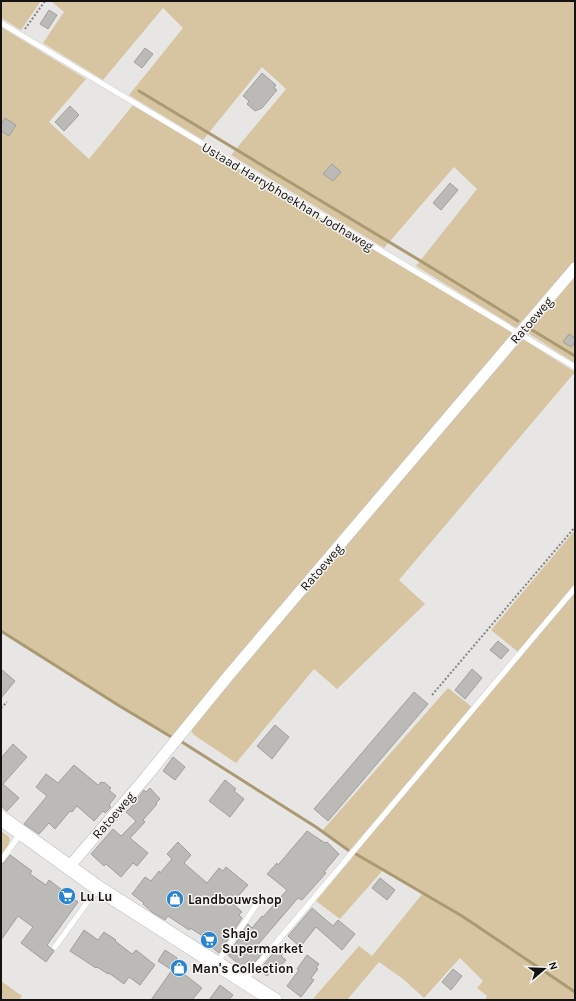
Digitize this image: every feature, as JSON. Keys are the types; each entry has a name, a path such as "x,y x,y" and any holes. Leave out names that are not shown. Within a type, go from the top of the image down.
{"main road":[{"path":"1,818 98,888 243,982 274,1000"}],"street":[{"name":"Ratoeweg","path":"69,867 146,777 229,675 575,268"}],"lane":[{"name":"Ustaad Harrybhoekhan Jodhaweg","path":"1,23 575,368"},
{"path":"243,982 575,588"},
{"path":"1,860 21,833"},
{"path":"55,947 98,888"},
{"path":"217,964 261,898"}],"path":[{"path":"21,35 44,1"},
{"path":"432,695 575,527"},
{"path":"1,708 7,702"}],"shaded area":[{"path":"1,1 41,1 21,30 1,18"},
{"path":"51,1 575,1 575,263 518,328 515,327 416,266 477,189 454,167 384,248 231,155 286,89 262,67 203,140 129,95 183,28 163,8 103,80 43,43 64,12"},
{"path":"1,27 86,79 49,122 89,159 133,105 514,334 173,738 1,631"},
{"path":"575,272 575,363 529,334 527,330"},
{"path":"521,340 524,340 575,372 399,580 425,604 337,689 314,669 236,763 194,735 191,730 192,725"},
{"path":"575,530 575,585 518,652 491,630"},
{"path":"575,593 575,1000 485,1000 487,996 477,988 483,981 460,958 424,998 403,979 379,962 347,1000 312,1000 359,946 372,956 423,893 383,870 340,919 316,901 352,858 351,856"},
{"path":"448,688 472,707 350,850 322,831"},
{"path":"1,831 9,837 10,840 7,849 1,857"},
{"path":"1,981 22,996 19,1000 1,1000"}],"building":[{"path":"49,10 57,15 48,29 40,24"},
{"path":"145,48 153,54 142,68 134,62"},
{"path":"262,73 276,85 274,88 277,90 262,108 255,111 247,104 249,101 243,96"},
{"path":"70,106 79,115 64,131 55,122"},
{"path":"5,118 16,125 9,136 1,131 1,125"},
{"path":"332,164 341,172 333,181 323,174"},
{"path":"450,183 458,190 441,210 433,203"},
{"path":"569,334 575,338 575,342 571,347 563,342"},
{"path":"498,641 509,650 501,659 490,650"},
{"path":"1,669 15,681 1,698"},
{"path":"472,669 482,678 465,699 455,690"},
{"path":"414,692 428,704 328,821 314,809"},
{"path":"275,725 289,737 272,759 257,746"},
{"path":"13,744 27,757 3,784 19,798 7,811 1,806 1,758"},
{"path":"173,757 185,767 175,780 163,771"},
{"path":"74,765 98,785 101,782 104,782 111,788 109,790 116,796 109,805 111,807 105,813 103,811 94,821 77,806 72,812 70,811 55,829 49,823 39,834 24,824 47,796 36,787 46,774 58,783"},
{"path":"225,780 236,789 234,791 244,799 230,817 209,801"},
{"path":"150,788 160,799 143,820 145,822 130,838 148,853 137,866 133,863 121,877 106,864 104,866 91,854 113,829 121,836 136,821 126,812 138,800 137,799 144,790 146,792"},
{"path":"307,831 325,843 327,842 339,854 324,872 326,873 302,900 298,898 255,948 262,954 252,965 247,961 242,967 228,955 248,924 252,928 287,890 267,874 277,863 278,865"},
{"path":"178,842 191,855 184,863 207,883 219,868 223,871 226,867 248,885 232,903 242,912 239,915 242,918 219,953 204,941 206,938 190,928 189,930 168,916 165,920 152,912 143,904 144,903 132,894 145,877 151,881 159,871 160,873 172,859 167,854"},
{"path":"10,855 32,871 30,874 46,885 49,880 78,902 47,945 54,951 46,962 21,943 33,927 18,916 1,940 1,864 4,863"},
{"path":"380,878 395,890 387,900 372,888"},
{"path":"312,908 333,926 338,920 355,934 342,950 316,927 300,947 288,936"},
{"path":"84,930 98,940 104,932 132,954 136,950 155,965 140,985 129,977 124,984 109,973 108,974 97,967 96,968 70,951"},
{"path":"277,949 283,954 281,956 286,960 279,968 275,965 267,976 259,970"},
{"path":"165,950 177,958 175,962 187,971 184,974 202,988 192,1000 151,1000 172,970 158,961"},
{"path":"307,955 319,964 316,968 318,969 311,978 314,980 301,997 287,986 299,970 297,969"},
{"path":"453,969 462,976 451,990 442,982"},
{"path":"220,985 233,995 229,1000 209,1000"}],"waterway":[{"path":"139,91 518,321"},
{"path":"532,330 575,356"},
{"path":"1,631 173,738"},
{"path":"182,742 316,827 348,850"},
{"path":"356,854 462,916 575,992"}],"place":[{"name":"Lu Lu","path":"67,896"},
{"name":"Landbouwshop","path":"175,899"},
{"name":"Shajo Supermarket","path":"209,940"},
{"name":"Man's Collection","path":"179,968"}]}
